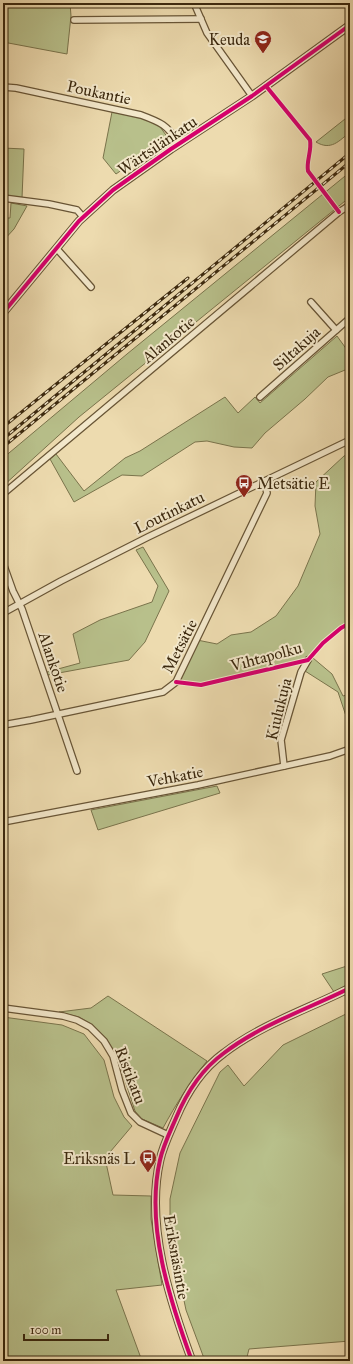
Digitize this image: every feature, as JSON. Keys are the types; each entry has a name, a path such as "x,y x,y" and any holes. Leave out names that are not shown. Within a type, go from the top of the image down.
{"street":[{"path":"194,3 207,33 252,96"},
{"path":"74,20 201,19"},
{"name":"Wärtsilänkatu","path":"4,308 57,249 83,217 112,190 252,96 350,25"},
{"name":"Poukantie","path":"3,87 16,88 140,115 160,122 169,130 179,144"},
{"path":"3,198 49,204 77,210 83,217"},
{"path":"348,206 350,213"},
{"name":"Alankotie","path":"3,494 348,206"},
{"path":"57,249 91,287"},
{"path":"311,302 336,330"},
{"name":"Siltakuja","path":"260,397 350,318"},
{"name":"Loutinkatu","path":"3,613 141,540 350,440"},
{"name":"Metsätie","path":"3,725 163,692 176,682 267,492 264,481"},
{"name":"Alankotie","path":"3,563 13,591 20,604 77,771"},
{"name":"Kiulukuja","path":"284,766 281,740 301,672 308,660"},
{"name":"Vehkatie","path":"3,822 103,804 284,766 330,756 350,749"},
{"name":"Eriksnäsintie","path":"192,1361 169,1293 156,1226 157,1177 160,1160 168,1135 183,1102 198,1078 221,1055 267,1026 350,988"},
{"name":"Ristikatu","path":"3,1008 63,1016 77,1020 90,1027 104,1041 113,1056 122,1090 131,1113 140,1122 168,1135"}],"green space":[{"path":"3,3 70,3 71,16 67,54 3,42"},
{"path":"112,112 140,117 158,124 168,138 116,174 103,158"},
{"path":"350,115 350,132 342,139 334,144 326,146 316,142"},
{"path":"3,148 24,149 22,198 3,195"},
{"path":"350,172 350,197 79,417 3,486 3,458 127,354"},
{"path":"11,203 27,206 14,229 3,241 3,218 10,218"},
{"path":"337,336 350,354 350,368 328,377 265,433 252,448 234,447 207,441 195,442 142,476 122,475 74,502 50,459 56,454 84,491 125,458 140,451 225,397 238,413 255,397 260,403"},
{"path":"350,453 350,623 341,628 323,643 308,660 201,685 176,682 197,640 217,644 231,635 251,632 276,616 298,586 320,534 315,506 316,482 344,456"},
{"path":"143,547 169,591 145,642 129,660 48,675 47,672 80,663 73,634 100,620 152,602 158,586 136,550"},
{"path":"313,658 332,674 343,696 350,694 350,728 338,692 305,671"},
{"path":"217,786 220,793 98,830 91,810"},
{"path":"350,965 350,983 334,992 322,974"},
{"path":"108,996 207,1061 184,1093 163,1128 142,1119 135,1111 117,1056 106,1038 91,1024 79,1017 59,1012 91,1008"},
{"path":"350,1012 350,1341 249,1349 246,1361 205,1361 186,1310 178,1272 170,1219 170,1199 180,1153 220,1072 228,1065 244,1086 283,1045"},
{"path":"3,1017 62,1025 84,1034 104,1060 114,1097 124,1117 132,1126 105,1158 113,1195 151,1196 151,1219 162,1285 116,1290 142,1361 3,1361"}],"railway":[{"path":"3,439 350,153"},
{"path":"3,447 350,162"},
{"path":"3,427 188,278"}],"cycle path":[{"path":"3,313 79,221 113,190 171,149 252,96 350,25"},
{"path":"266,86 310,140 308,171 339,212"},
{"name":"Vihtapolku","path":"176,682 201,685 308,660 323,643 341,628 350,623"},
{"path":"192,1361 168,1288 158,1236 156,1185 161,1155 169,1134 190,1091 202,1074 216,1059 269,1025 350,988"}],"place":[{"name":"Keuda","path":"263,54"},
{"name":"Metsätie E","path":"244,498"},
{"name":"Eriksnäs L","path":"148,1173"}]}
